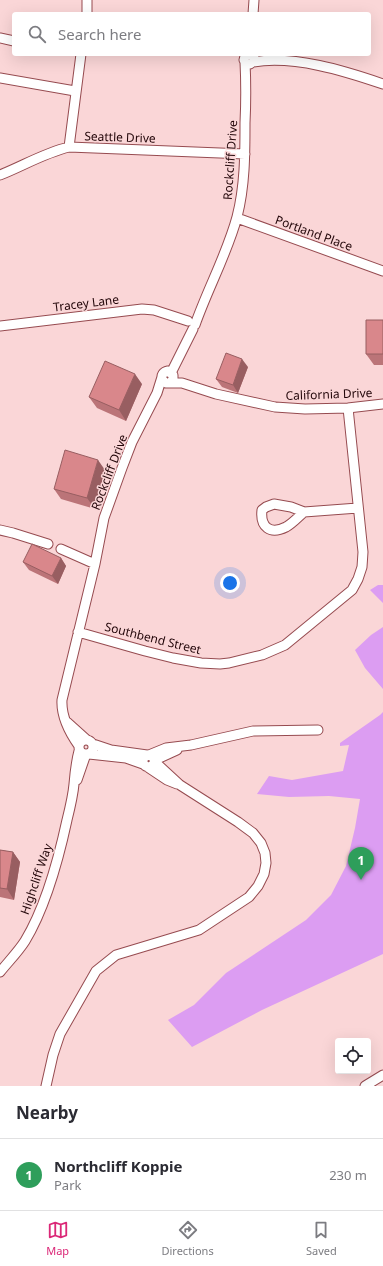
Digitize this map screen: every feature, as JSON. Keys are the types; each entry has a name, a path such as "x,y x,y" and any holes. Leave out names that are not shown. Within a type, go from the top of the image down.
{"street":[{"path":"87,0 87,12"},
{"path":"254,0 254,12"},
{"path":"0,38 12,41"},
{"path":"69,147 81,56"},
{"path":"250,57 265,60 312,64 355,74 383,84"},
{"name":"Rockcliff Drive","path":"95,564 104,518 132,442 157,393 168,377 190,325 200,309 237,218 242,193 245,154 246,78 250,57"},
{"path":"0,78 75,91"},
{"name":"Seattle Drive","path":"0,176 43,155 69,147 245,154"},
{"name":"Portland Place","path":"237,218 383,271"},
{"name":"Tracey Lane","path":"0,326 142,309 154,310 175,317 190,325"},
{"name":"California Drive","path":"168,377 223,396 275,407 305,409 348,408 383,404"},
{"name":"Southbend Street","path":"78,632 173,658 201,663 230,663 262,655 285,645 352,590 362,568 363,552 348,408"},
{"path":"304,512 358,508"},
{"path":"0,530 48,544"},
{"path":"60,549 95,564 62,700 62,713 66,724 83,751 150,761"},
{"path":"65,720 90,742"},
{"path":"150,761 154,752 166,748 181,747 253,732 318,730"},
{"path":"46,1086 60,1034 96,971 116,955 199,930 249,897 258,886 264,874 266,863 265,853 261,843 253,833 180,785 167,780 150,761 83,740 80,742 83,751"},
{"name":"Highcliff Way","path":"0,972 24,941 36,921 60,848 67,821 74,784 75,766 83,751 92,751 94,747 90,742"},
{"path":"365,1086 383,1075"}],"shaded area":[{"path":"378,585 383,585 383,603 370,590"},
{"path":"383,627 383,689 365,668 355,650 371,635"},
{"path":"383,712 383,954 262,1010 192,1047 168,1020 194,1005 226,973 306,920 331,895 346,866 360,799 329,796 289,797 257,794 269,776 292,780 343,771 349,745 340,746 340,743"}],"building":[{"path":"366,320 383,320 383,354 366,354"},
{"path":"226,353 242,359 233,385 216,379"},
{"path":"105,361 135,374 119,410 89,397"},
{"path":"65,450 98,460 87,498 54,489"},
{"path":"32,544 61,558 52,576 23,562"},
{"path":"0,850 13,852 7,889 0,888"}],"place":[{"name":"Northcliff Koppie","path":"361,880"}]}
